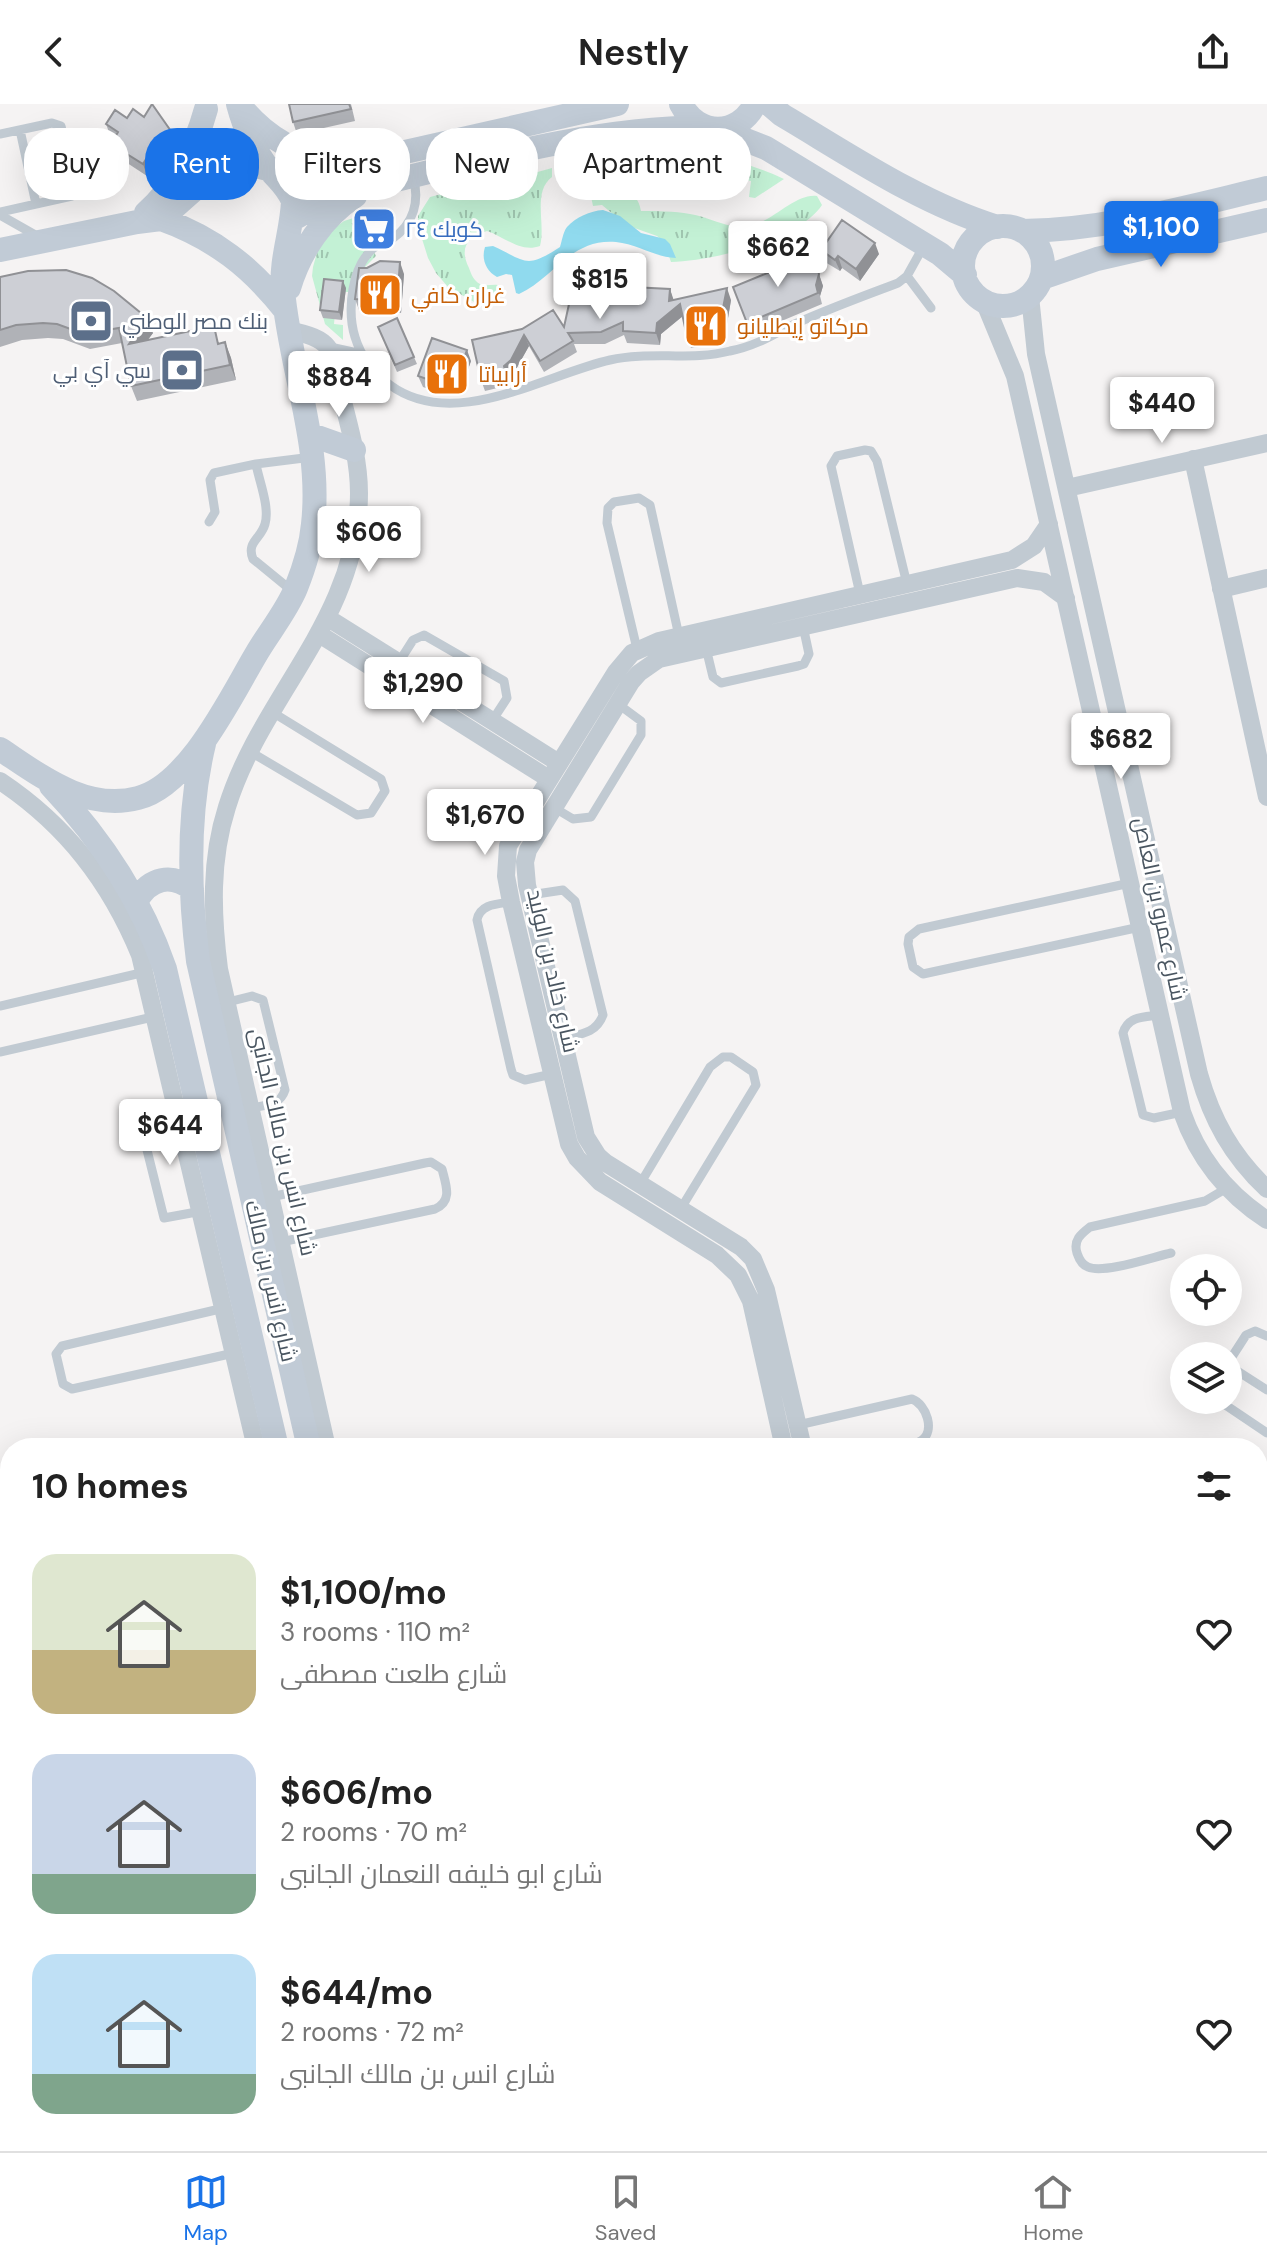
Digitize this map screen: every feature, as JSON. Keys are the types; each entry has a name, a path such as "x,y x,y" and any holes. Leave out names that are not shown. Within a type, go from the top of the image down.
{"street":[{"path":"238,104 275,139"},
{"path":"0,749 66,790 90,798 115,802 140,798 160,788 178,772 206,735 294,592 306,559 313,526 315,491 311,446 287,320 283,264 293,219 293,201 288,188 268,169 247,133 238,104"},
{"path":"410,150 617,104"},
{"path":"681,104 686,113 712,128 742,122 755,104"},
{"path":"769,104 797,124 907,188 957,213 997,227"},
{"path":"206,107 209,128"},
{"path":"149,220 181,171 196,141 206,107"},
{"path":"751,142 766,148 926,246 953,263 965,275"},
{"path":"410,177 554,144"},
{"path":"259,168 275,169"},
{"path":"1022,231 1065,230 1108,224 1267,188"},
{"path":"0,250 149,220 176,200"},
{"path":"293,219 327,200"},
{"path":"287,320 290,285 299,260 329,218 353,200"},
{"path":"149,220 198,234 231,254 251,270 287,320 328,347"},
{"path":"1036,287 1044,264 1041,251 1033,239 1010,226 985,231 974,239 963,262 965,275 975,295 984,301 1008,306 1036,287 1097,259 1267,220"},
{"name":"شارع عمرو بن العاص","path":"1036,287 1036,354 1206,1099 1232,1150 1267,1189"},
{"name":"شارع عمرو بن العاص","path":"984,301 1015,376 1182,1112 1198,1148 1227,1188 1243,1204 1267,1220"},
{"name":"شارع انس بن مالك الجانبى","path":"325,1438 214,932 214,873 231,795 249,751 324,626 345,579 356,537 359,495 354,450 328,347"},
{"path":"1067,488 1267,443"},
{"path":"311,446 354,450"},
{"path":"1193,459 1221,589 1258,716 1267,797"},
{"path":"637,649 679,636 1012,560 1034,546 1049,524"},
{"name":"شارع خالد بن الوليد","path":"790,1438 797,1425 761,1274 753,1259 741,1247 606,1163 586,1137 525,874 528,850 631,682 648,665 670,656 1017,578 1044,582 1066,598"},
{"path":"1221,589 1267,578"},
{"path":"324,626 399,662 559,763"},
{"path":"324,626 549,779"},
{"name":"شارع خالد بن الوليد","path":"637,649 623,662 508,846 506,876 568,1139 577,1158 600,1182 717,1255 738,1275 751,1301 784,1438"},
{"name":"شارع انس بن مالك","path":"206,735 195,796 192,889 198,961 307,1438"},
{"path":"1102,759 1116,761 1127,754"},
{"name":"شارع انس بن مالك","path":"44,778 85,824 137,900 165,969 275,1438"},
{"path":"0,781 63,831 100,877 129,928 157,1016 254,1438"},
{"path":"1110,793 1121,784 1135,787"},
{"path":"137,900 143,891 162,879 173,879 192,889"},
{"path":"533,993 551,989"},
{"path":"629,1200 640,1184"}],"lane":[{"path":"0,134 52,123 61,126 75,193 0,214"},
{"path":"20,130 36,204"},
{"path":"413,176 417,199 410,221 392,239 374,248 355,281 351,318 355,337 371,367 398,391 431,403 449,404 493,397 621,358 664,354 707,355 748,346 898,283 907,276 926,246"},
{"path":"0,214 43,240"},
{"path":"907,276 931,308"},
{"path":"328,347 362,354"},
{"path":"342,399 371,367"},
{"path":"209,522 215,512 211,476 311,446"},
{"path":"860,595 832,472 833,460 837,456 865,450 875,455 907,584"},
{"path":"256,464 266,519 250,552 253,559 294,592"},
{"path":"637,649 606,515 614,502 639,498 650,505 679,636"},
{"path":"706,648 713,677 721,683 798,666 804,664 809,654 803,626"},
{"path":"399,662 413,640 424,635 504,681 507,698 492,721"},
{"path":"553,807 573,819 591,817 641,735 641,721 618,704"},
{"path":"249,751 362,816 371,813 385,791 381,779 271,711"},
{"path":"1130,883 919,929 909,937 913,967 923,974 1140,927"},
{"path":"530,895 563,890 575,901 603,1015 596,1028 563,1038"},
{"path":"511,902 486,907 478,914 477,920 511,1069 513,1075 525,1080 552,1074"},
{"path":"0,1006 145,972"},
{"path":"228,1002 252,996 263,1000 285,1090 275,1103 251,1108"},
{"path":"1159,1015 1133,1019 1124,1027 1137,1095 1141,1110 1148,1118 1182,1112"},
{"path":"0,1052 157,1016"},
{"path":"640,1184 710,1067 723,1057 731,1057 753,1072 756,1085 680,1210"},
{"path":"179,1112 145,1120 141,1126 164,1218 202,1211"},
{"path":"271,1197 425,1163 437,1164 442,1169 448,1194 446,1201 435,1209 281,1242"},
{"path":"1171,1253 1102,1269 1089,1268 1079,1260 1075,1247 1080,1235 1090,1227 1205,1201 1227,1188"},
{"path":"224,1308 62,1346 56,1354 63,1384 72,1389 234,1353"},
{"path":"1242,1344 1250,1333 1259,1332 1267,1336"},
{"path":"1242,1373 1267,1390"},
{"path":"797,1425 912,1399 924,1407 929,1429 925,1438"},
{"path":"1239,1414 1267,1433"}],"green space":[{"path":"751,166 784,179 755,198 751,197"},
{"path":"552,168 552,177 546,183 541,200 540,246 519,246 487,231 474,236 465,249 466,261 478,283 498,285 494,300 483,304 474,302 448,287 428,258 418,226 418,216 428,200 538,200 538,172"},
{"path":"809,196 817,196 822,205 795,229 754,246 709,258 671,262 664,242 657,236 626,225 602,205 593,206 592,200 637,200 641,211 684,213 743,227 768,219"},
{"path":"372,212 381,217 365,233 376,256 361,271 355,292 337,292 334,324 343,325 343,340 325,324 312,276 313,267 318,249 333,229 344,221"}],"water":[{"path":"603,210 620,216 641,233 665,239 676,258 624,243 600,242 575,252 519,294 516,293 512,275 497,277 485,264 485,247 493,246 526,261 540,258 560,247 566,229 575,220"}],"building":[{"path":"152,104 169,128 145,128 143,164 129,155 129,128 112,128 106,124 115,110 127,118 133,109 144,117"},
{"path":"289,104 349,104 351,109 293,122"},
{"name":"كويك ٢٤","path":"382,209 391,225 362,241 353,224"},
{"path":"842,220 875,243 856,269 838,256 835,260 821,250"},
{"path":"812,255 819,274 816,285 818,293 747,323 733,287"},
{"name":"غران كافي","path":"380,261 400,262 397,302 355,299 359,268 367,268"},
{"path":"66,270 92,278 114,291 147,318 129,344 214,326 218,344 225,342 230,365 131,386 119,328 84,334 57,324 43,323 0,330 0,277 28,271"},
{"path":"324,279 343,281 339,312 320,310"},
{"path":"589,280 601,280 612,286 670,289 669,301 727,288 721,318 715,326 717,334 687,337 680,304 657,323 656,333 623,331 623,322 601,332 568,333 573,341 540,361 524,335 511,360 504,366 506,373 481,380 472,340 522,329 553,310 564,327 571,295 578,285"},
{"path":"397,318 414,357 395,365 378,327"},
{"path":"432,338 467,350 455,383 441,384 418,376"}],"place":[{"name":"كويك ٢٤","path":"374,229"},
{"name":"غران كافي","path":"380,295"},
{"name":"بنك مصر الوطني","path":"91,321"},
{"name":"مركاتو إيطليانو","path":"706,326"},
{"name":"سي آي بي","path":"182,370"},
{"name":"أرابياتا","path":"447,374"}]}
